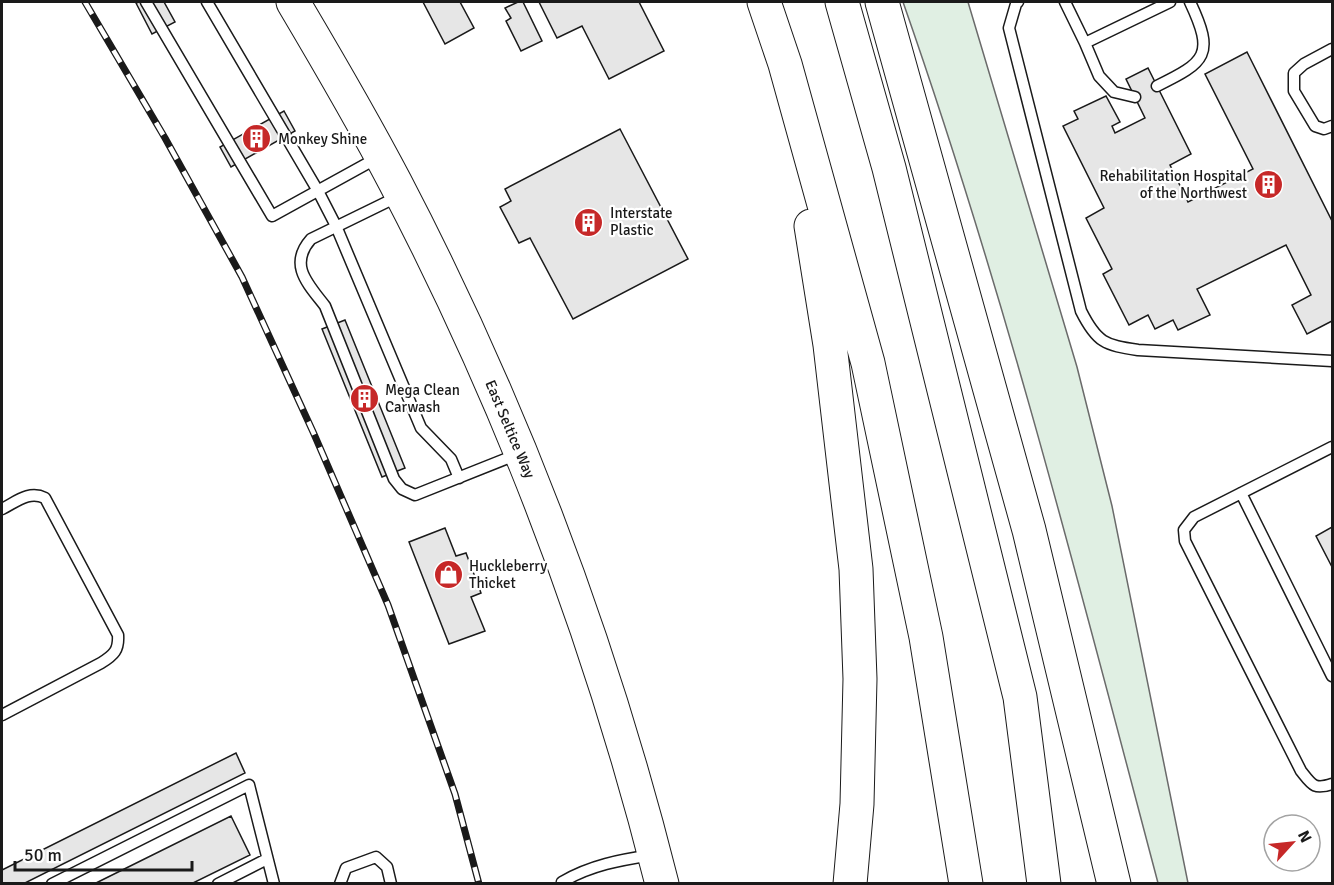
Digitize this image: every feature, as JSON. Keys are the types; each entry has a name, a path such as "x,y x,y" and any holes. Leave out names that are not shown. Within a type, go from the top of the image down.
{"main road":[{"name":"East Seltice Way","path":"293,2 401,195 457,309 521,453 614,709 659,869"},
{"path":"764,2 785,64 868,363 926,637 966,884"},
{"path":"842,2 889,168 1020,698 1044,884"},
{"path":"882,2 1029,530 1114,884"},
{"path":"785,64 830,345 856,569 860,679 857,804 850,884"}],"lane":[{"path":"146,2 272,216 381,156"},
{"path":"207,2 318,191 336,226 422,428 451,459 459,478"},
{"path":"1018,2 1009,28 1081,311 1090,329 1109,345 1138,350 1332,361"},
{"path":"1065,2 1099,75 1114,92 1135,97"},
{"path":"1085,43 1170,2"},
{"path":"1157,86 1185,72 1198,62 1204,48 1201,24 1190,2"},
{"path":"1332,49 1304,64 1294,73 1294,91 1315,126 1324,129 1332,126"},
{"path":"401,195 311,239 300,256 302,272 307,284 325,306 394,479 402,489 415,495 521,453"},
{"path":"1332,447 1194,518 1184,530 1185,541 1301,771 1311,784 1321,788 1332,784"},
{"path":"1241,493 1332,676"},
{"path":"2,509 27,496 37,494 45,498 118,635 118,646 113,656 2,715"},
{"path":"52,884 249,785 273,884"},
{"path":"340,884 346,868 376,857 387,867 392,884"},
{"path":"218,884 267,859"},
{"path":"562,883 577,873 605,863 659,869"}],"green space":[{"path":"903,2 968,2 1077,367 1112,506 1188,883 1158,883 1070,551 1008,330 940,110"}],"building":[{"path":"164,2 175,22 152,34 136,3"},
{"path":"423,2 460,2 474,28 445,44"},
{"path":"523,2 542,41 521,51 506,21 511,18 505,8"},
{"path":"539,2 639,2 664,51 609,79 582,26 557,38"},
{"name":"Rehabilitation Hospital of the Northwest","path":"1247,52 1332,221 1332,321 1307,334 1292,305 1311,295 1286,245 1197,289 1210,315 1178,330 1173,320 1155,329 1148,315 1129,325 1103,274 1112,269 1086,218 1104,208 1063,126 1078,119 1074,111 1106,96 1120,122 1112,126 1115,133 1145,118 1126,79 1148,68 1191,154 1170,165 1188,202 1253,169 1205,74"},
{"name":"Monkey Shine","path":"284,111 295,131 231,167 220,147"},
{"name":"Interstate Plastic","path":"620,129 688,259 573,319 530,238 519,243 500,207 511,201 505,189"},
{"name":"Mega Clean Carwash","path":"345,320 405,468 382,477 322,329"},
{"path":"1332,527 1332,567 1316,536"},
{"name":"Huckleberry Thicket","path":"445,528 456,556 466,553 481,593 471,597 485,631 449,644 409,542"},
{"path":"236,753 245,773 23,884 2,884 2,870"},
{"path":"231,816 250,855 191,884 94,884"}],"railway":[{"path":"85,2 165,138 242,277 314,434 388,605 455,794 479,884"}],"place":[{"name":"Monkey Shine","path":"257,139"},
{"name":"Rehabilitation Hospital of the Northwest","path":"1268,185"},
{"name":"Interstate Plastic","path":"589,222"},
{"name":"Mega Clean Carwash","path":"364,399"},
{"name":"Huckleberry Thicket","path":"448,575"}]}
